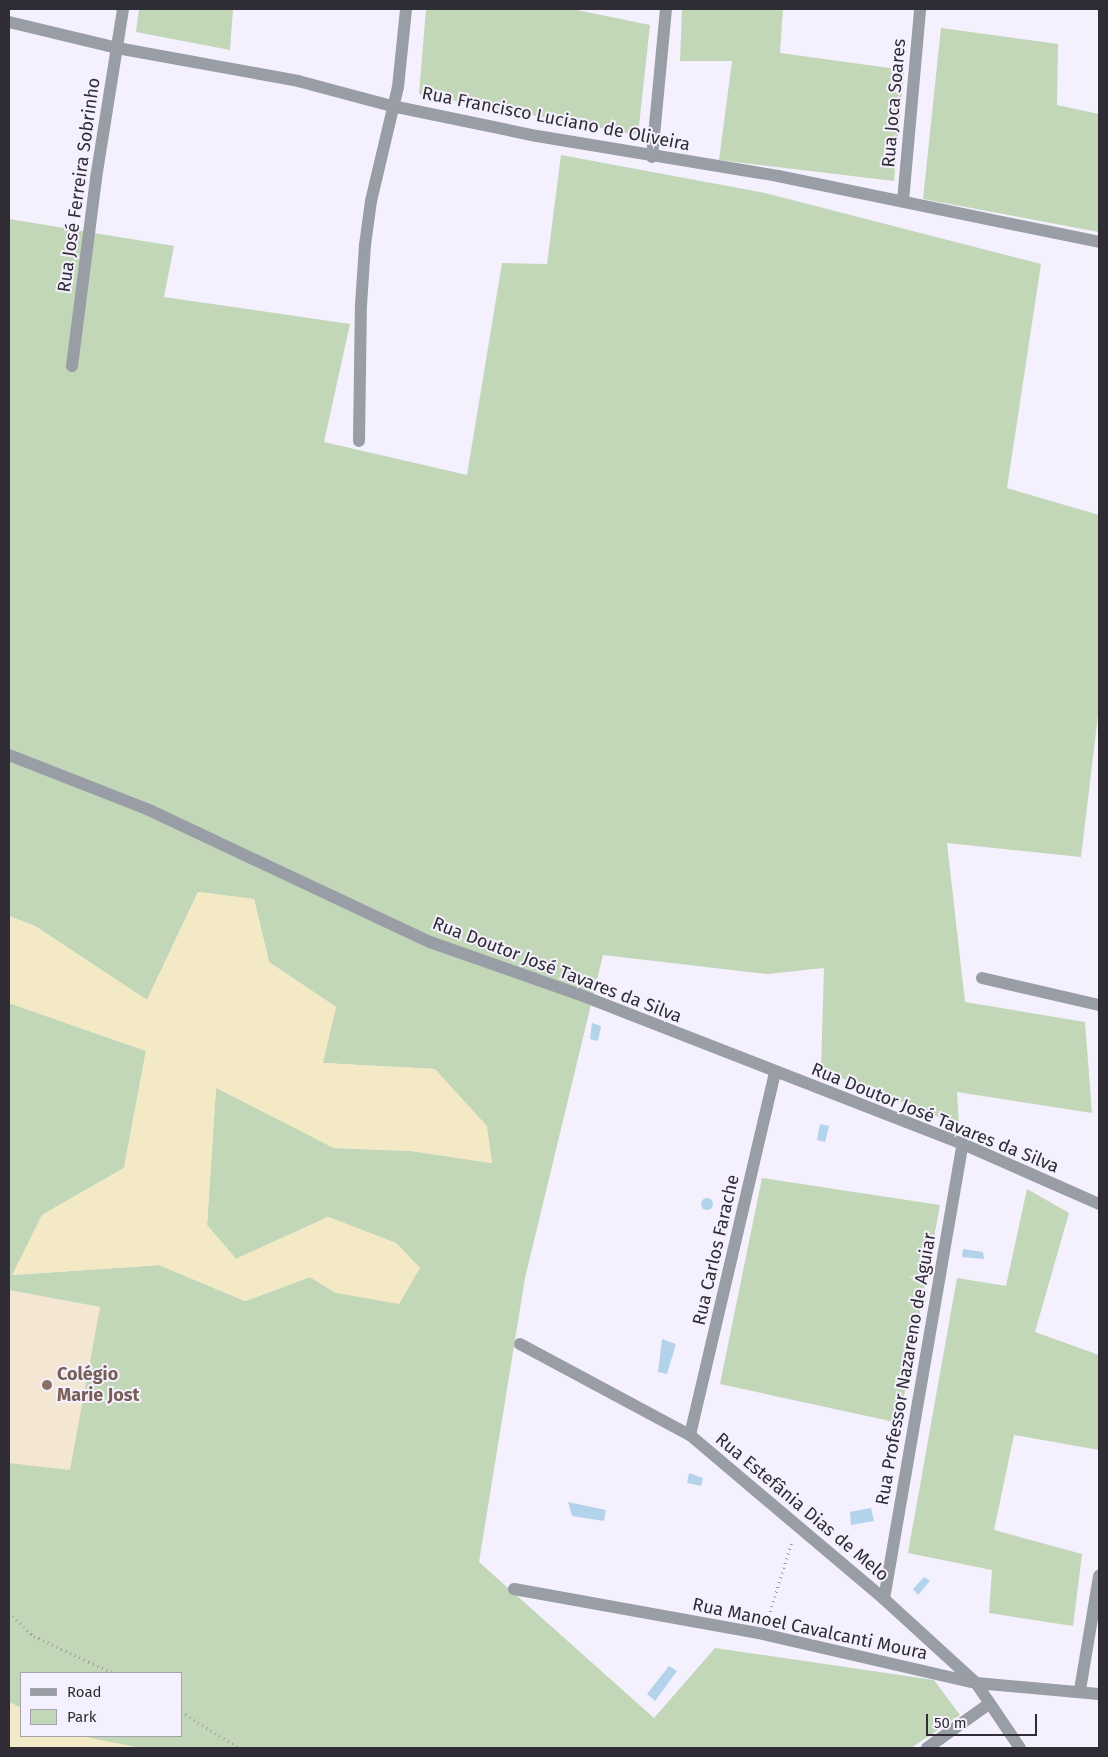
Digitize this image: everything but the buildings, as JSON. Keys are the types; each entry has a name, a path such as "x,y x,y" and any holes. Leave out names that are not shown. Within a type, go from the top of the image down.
{"street":[{"name":"Rua José Ferreira Sobrinho","path":"72,366 123,9"},
{"path":"359,441 360,306 365,245 371,201 398,87 406,9"},
{"path":"652,157 666,9"},
{"name":"Rua Joca Soares","path":"903,201 920,9"},
{"name":"Rua Francisco Luciano de Oliveira","path":"9,22 117,48 298,81 392,106 652,157 778,176 1099,242"},
{"name":"Rua Doutor José Tavares da Silva","path":"9,755 147,809 430,942 578,994 775,1073 962,1144 1099,1204"},
{"path":"982,978 1099,1005"},
{"name":"Rua Carlos Farache","path":"690,1435 775,1073"},
{"name":"Rua Professor Nazareno de Aguiar","path":"884,1599 962,1144"},
{"name":"Rua Estefânia Dias de Melo","path":"520,1344 690,1435 884,1599 976,1683 1020,1748"},
{"path":"1080,1690 1099,1576"},
{"name":"Rua Manoel Cavalcanti Moura","path":"514,1589 763,1634 976,1683 1080,1690 1099,1694"},
{"path":"927,1748 990,1703"}],"path":[{"path":"763,1634 797,1525"},
{"path":"9,1613 34,1636 111,1672"},
{"path":"182,1713 239,1748"}],"shaded area":[{"name":"Colégio Marie Jost","path":"9,1290 100,1307 70,1471 9,1463"}],"green space":[{"path":"139,9 233,9 230,50 136,32"},
{"path":"426,9 572,9 650,25 638,135 419,94"},
{"path":"682,9 783,9 780,53 904,70 894,181 719,160 732,61 680,61"},
{"path":"941,28 1058,44 1057,105 1099,114 1099,232 923,199"},
{"path":"561,155 765,193 1041,264 1007,488 1099,515 1099,707 1081,857 947,843 965,1002 1085,1022 1092,1113 957,1092 959,1125 821,1070 824,968 767,974 603,955 525,1278 479,1562 654,1718 715,1648 934,1680 960,1715 911,1748 141,1748 85,1738 83,1737 182,1737 182,1672 20,1672 20,1708 9,1702 9,1463 70,1470 100,1307 9,1290 9,1003 146,1051 124,1168 42,1215 13,1275 159,1265 245,1301 310,1277 336,1293 420,1268 396,1243 328,1217 236,1259 207,1225 216,1087 334,1148 411,1151 492,1163 435,1069 322,1063 336,1007 269,962 254,899 198,892 147,1000 35,926 9,916 9,219 174,246 164,297 350,324 324,442 467,475 502,263 547,264"},
{"path":"762,1178 940,1205 899,1423 720,1384"},
{"path":"1027,1189 1069,1213 1035,1332 1099,1355 1099,1450 1014,1435 994,1530 1082,1554 1073,1626 989,1613 992,1570 908,1553 957,1278 1006,1286"}],"sand":[{"path":"198,892 254,899 269,962 336,1007 323,1063 435,1069 487,1126 492,1163 411,1151 334,1148 216,1088 207,1225 236,1259 328,1217 396,1243 420,1268 399,1304 336,1293 310,1277 245,1301 159,1265 12,1275 42,1215 124,1168 146,1051 9,1003 9,916 35,926 147,1000"},
{"path":"9,1702 20,1708 20,1737 86,1737 141,1748 9,1748"}],"water":[{"path":"592,1023 601,1026 598,1041 590,1039"},
{"path":"820,1124 829,1126 825,1142 817,1140"},
{"path":"709,1198 712,1199 712,1209 705,1210 702,1209 701,1202 702,1199"},
{"path":"963,1249 983,1252 984,1259 962,1257"},
{"path":"662,1339 676,1344 667,1374 658,1372"},
{"path":"689,1473 703,1478 701,1486 687,1483"},
{"path":"568,1502 606,1510 604,1521 572,1516"},
{"path":"871,1508 874,1521 851,1525 850,1512"},
{"path":"924,1577 930,1581 918,1595 913,1589"},
{"path":"669,1666 677,1671 655,1701 647,1694"}],"place":[{"name":"Colégio Marie Jost","path":"47,1385"}]}
